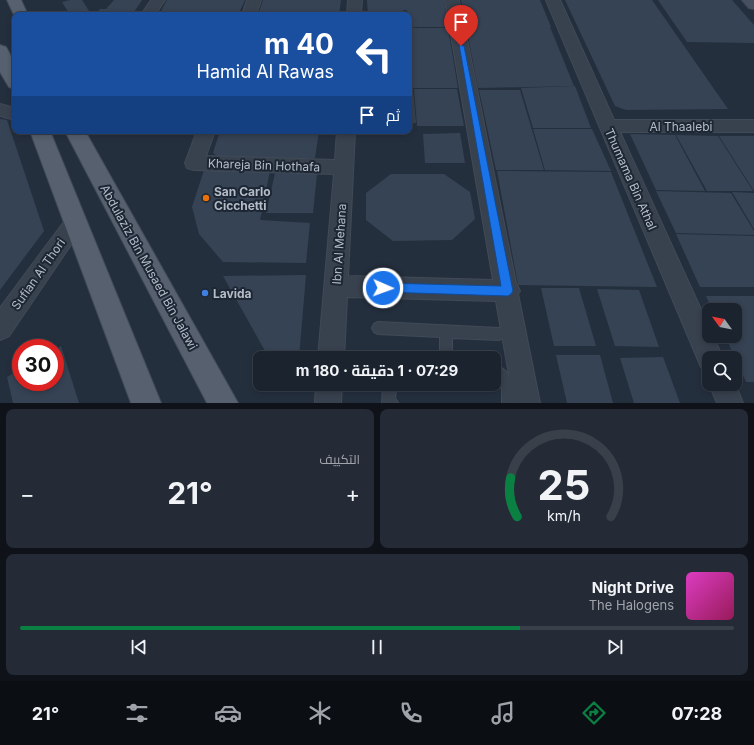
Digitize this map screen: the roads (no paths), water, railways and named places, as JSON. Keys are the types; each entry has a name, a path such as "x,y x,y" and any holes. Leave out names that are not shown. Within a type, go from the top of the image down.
{"main road":[{"path":"14,0 20,12"},
{"path":"0,50 3,71 12,80"},
{"path":"41,134 146,403"},
{"name":"Abdulaziz Bin Musaed Bin Jalawi","path":"77,134 223,403"}],"street":[{"path":"150,12 158,0"},
{"path":"250,12 254,0"},
{"path":"354,12 355,0"},
{"path":"452,0 508,291 527,403"},
{"name":"Thumama Bin Athal","path":"553,0 707,351"},
{"path":"749,0 754,5"},
{"path":"0,110 12,113"},
{"name":"Al Thaalebi","path":"608,126 754,126"},
{"name":"Khareja Bin Hothafa","path":"205,134 194,163 344,167"},
{"name":"Ibn Al Mehana","path":"331,351 346,134"},
{"name":"Sufian Al Thori","path":"0,328 76,221"},
{"path":"336,286 508,291"},
{"path":"328,403 329,391"},
{"path":"725,391 730,403"}],"lane":[{"path":"378,328 499,334"},
{"path":"446,331 446,351"},
{"path":"501,374 504,376 511,395 509,403"},
{"path":"389,391 388,401 391,403"}],"place":[{"name":"San Carlo Cicchetti","path":"206,198"},
{"name":"Lavida","path":"205,293"}]}
